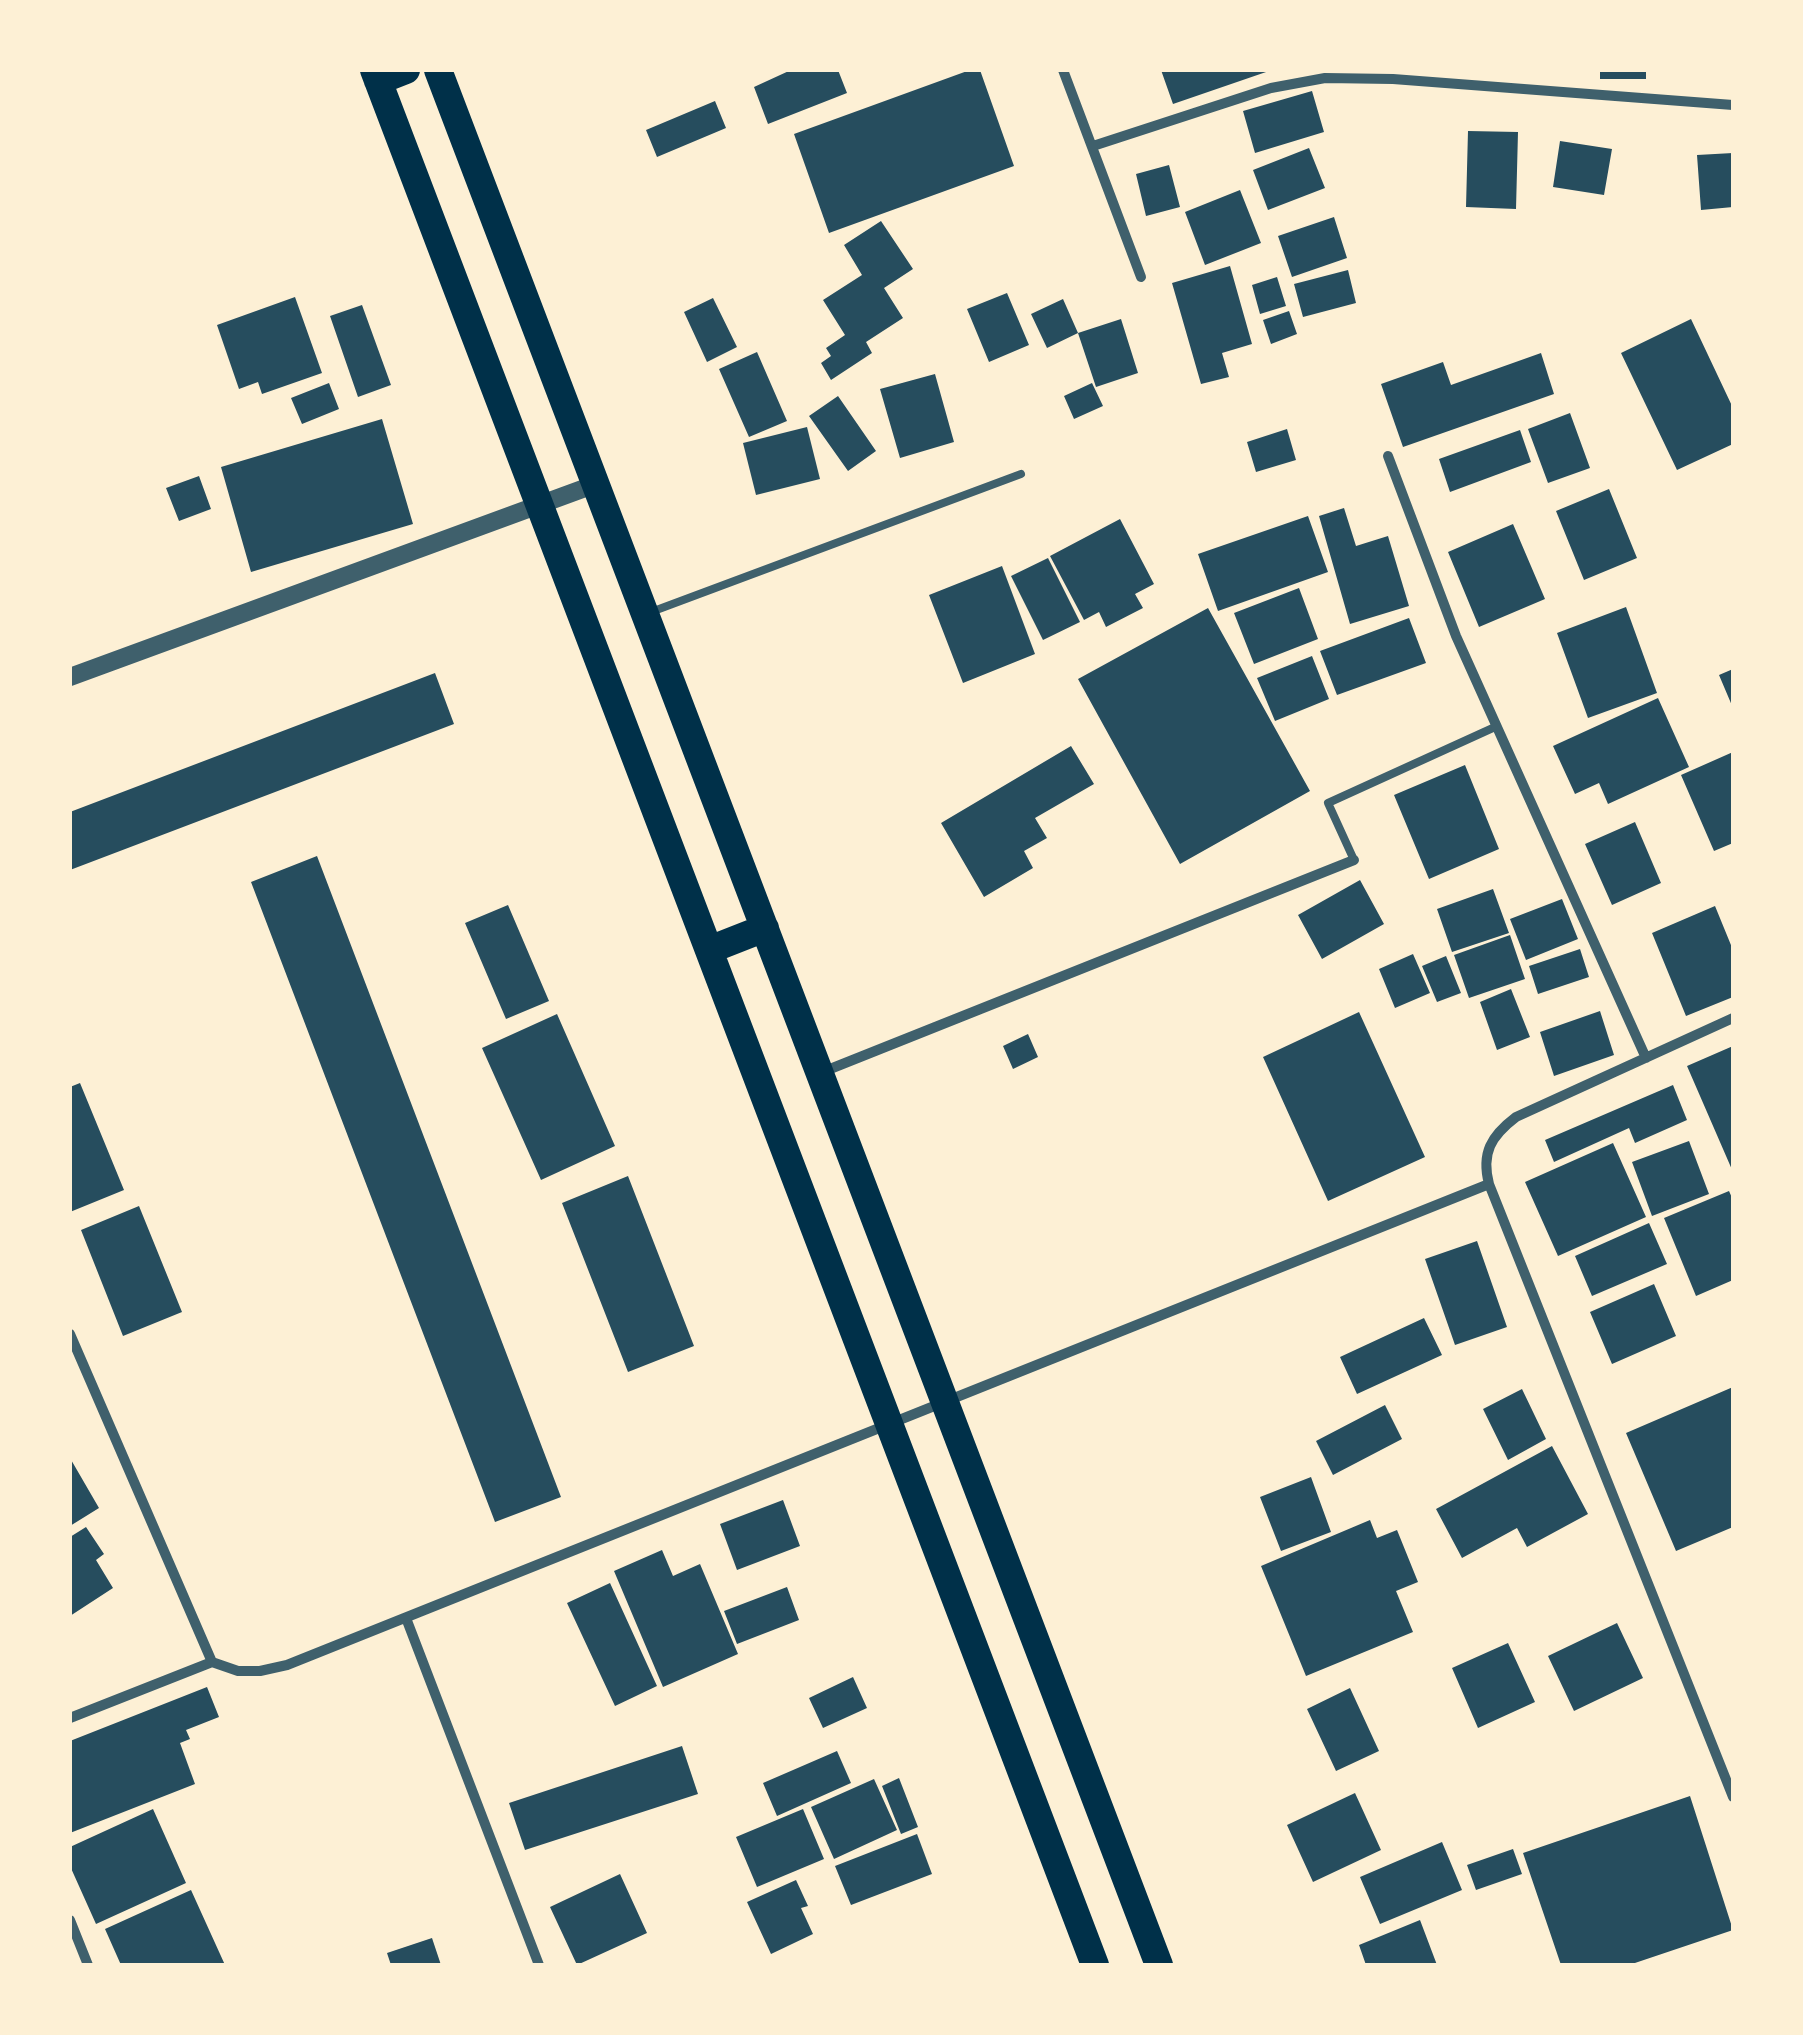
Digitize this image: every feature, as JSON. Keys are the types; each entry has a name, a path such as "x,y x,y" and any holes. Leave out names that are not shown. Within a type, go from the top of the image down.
{"highway":[{"path":"406,70 376,75 1095,1965"},
{"path":"438,70 945,1401 1152,1963"},
{"path":"709,950 764,928"}],"street":[{"path":"1063,70 1141,277"},
{"path":"1092,146 1271,88 1324,78 1392,79 1733,105"},
{"path":"1388,456 1426,562 1495,727 1646,1058"},
{"path":"70,677 596,484"},
{"path":"820,1073 1354,860"},
{"path":"1733,1018 1508,1123 1488,1146 1484,1164 1733,1797"},
{"path":"70,1718 212,1662 238,1671 287,1665 1489,1184"},
{"path":"70,1334 212,1662"},
{"path":"406,1618 539,1965"},
{"path":"70,1920 88,1965"}],"lane":[{"path":"645,614 1022,474"},
{"path":"1354,860 1328,803 1495,727"}],"building":[{"path":"791,70 838,70 847,93 768,124 754,87"},
{"path":"970,70 980,70 1014,166 829,233 794,134"},
{"path":"1161,70 1269,70 1269,71 1173,104"},
{"path":"1600,70 1646,70 1646,79 1600,79"},
{"path":"1312,91 1324,132 1255,153 1243,111"},
{"path":"715,101 726,128 657,157 646,130"},
{"path":"1468,131 1518,132 1516,209 1466,207"},
{"path":"1560,141 1612,149 1604,195 1553,187"},
{"path":"1309,148 1325,188 1268,210 1253,170"},
{"path":"1733,153 1733,207 1701,210 1697,155"},
{"path":"1169,165 1180,207 1146,216 1136,174"},
{"path":"1240,190 1261,243 1205,265 1185,212"},
{"path":"1334,217 1347,258 1292,277 1278,236"},
{"path":"881,221 913,269 884,288 903,318 866,342 872,353 831,380 821,363 831,356 826,348 845,335 823,300 862,275 844,245"},
{"path":"1230,266 1252,344 1222,353 1229,377 1201,384 1172,283"},
{"path":"1348,270 1356,303 1303,317 1294,284"},
{"path":"1277,277 1286,306 1260,314 1252,285"},
{"path":"1007,293 1029,345 989,362 967,309"},
{"path":"295,297 322,373 262,394 258,382 239,389 217,325"},
{"path":"713,298 737,347 707,362 684,312"},
{"path":"1063,299 1078,333 1047,348 1031,314"},
{"path":"362,305 391,385 358,397 330,316"},
{"path":"1289,311 1297,334 1271,344 1263,320"},
{"path":"1121,319 1138,373 1096,387 1078,333"},
{"path":"1691,319 1733,408 1733,444 1677,470 1621,353"},
{"path":"757,352 787,421 749,437 719,369"},
{"path":"1541,353 1554,394 1403,447 1381,384 1443,362 1451,385"},
{"path":"935,374 954,442 900,458 880,389"},
{"path":"329,383 339,409 302,424 291,398"},
{"path":"1092,383 1103,406 1074,419 1064,396"},
{"path":"838,396 876,451 848,471 809,416"},
{"path":"1570,413 1590,468 1548,483 1528,429"},
{"path":"382,419 413,524 251,572 221,467"},
{"path":"807,427 820,479 756,495 743,443"},
{"path":"1287,429 1296,460 1256,472 1247,442"},
{"path":"1520,430 1531,462 1450,492 1439,459"},
{"path":"199,476 211,509 179,521 166,488"},
{"path":"1609,489 1637,558 1584,580 1556,511"},
{"path":"1344,508 1356,546 1388,536 1409,606 1350,624 1319,516"},
{"path":"1308,516 1328,572 1218,611 1198,554"},
{"path":"1120,519 1154,584 1135,594 1143,608 1106,627 1099,612 1084,620 1050,556"},
{"path":"1513,524 1545,599 1479,627 1448,552"},
{"path":"1048,558 1080,622 1043,640 1011,576"},
{"path":"1002,566 1035,654 963,683 929,595"},
{"path":"1299,588 1318,639 1254,664 1234,613"},
{"path":"1626,607 1657,693 1588,718 1557,633"},
{"path":"1208,608 1310,791 1180,864 1078,679"},
{"path":"1409,618 1426,663 1337,695 1320,651"},
{"path":"1312,656 1329,699 1275,721 1257,678"},
{"path":"1733,669 1733,708 1719,675"},
{"path":"435,673 454,724 70,870 70,812"},
{"path":"1658,698 1689,767 1608,804 1599,783 1575,794 1553,746"},
{"path":"1071,746 1094,784 1035,818 1047,838 1024,851 1033,868 984,897 941,823"},
{"path":"1733,752 1733,843 1714,851 1681,775"},
{"path":"1465,765 1499,849 1429,879 1394,795"},
{"path":"1635,822 1661,883 1612,905 1585,844"},
{"path":"317,856 561,1497 495,1522 251,882"},
{"path":"1360,880 1384,924 1322,959 1298,915"},
{"path":"1493,889 1509,933 1452,952 1437,909"},
{"path":"1562,899 1578,939 1526,960 1510,919"},
{"path":"508,905 549,1001 506,1019 465,923"},
{"path":"1715,906 1733,950 1733,997 1686,1016 1652,933"},
{"path":"1510,935 1525,979 1469,998 1454,955"},
{"path":"1580,949 1589,977 1538,994 1529,966"},
{"path":"1413,954 1430,993 1395,1008 1379,969"},
{"path":"1446,956 1461,993 1437,1002 1422,966"},
{"path":"1511,989 1530,1037 1497,1050 1480,1002"},
{"path":"1600,1011 1614,1055 1554,1076 1540,1032"},
{"path":"1359,1012 1425,1157 1328,1201 1263,1057"},
{"path":"557,1014 615,1146 541,1180 482,1048"},
{"path":"1028,1034 1038,1057 1013,1069 1003,1046"},
{"path":"1733,1046 1733,1172 1687,1066"},
{"path":"80,1083 124,1190 70,1212 70,1087"},
{"path":"1673,1085 1687,1120 1635,1143 1629,1128 1554,1162 1545,1140"},
{"path":"1689,1141 1709,1194 1652,1216 1632,1162"},
{"path":"1613,1143 1646,1217 1558,1256 1525,1182"},
{"path":"628,1176 694,1346 628,1372 562,1203"},
{"path":"1729,1191 1733,1200 1733,1280 1696,1296 1664,1218"},
{"path":"139,1206 182,1312 123,1336 81,1230"},
{"path":"1649,1223 1667,1264 1592,1296 1575,1256"},
{"path":"1477,1241 1507,1327 1455,1345 1425,1259"},
{"path":"1654,1284 1676,1336 1612,1364 1590,1312"},
{"path":"1424,1318 1442,1355 1357,1394 1340,1357"},
{"path":"1733,1387 1733,1527 1676,1551 1626,1433"},
{"path":"1522,1389 1546,1439 1508,1460 1483,1409"},
{"path":"1385,1405 1402,1439 1333,1475 1316,1441"},
{"path":"1552,1446 1588,1514 1527,1547 1517,1528 1462,1558 1436,1509"},
{"path":"70,1458 99,1508 70,1526"},
{"path":"1311,1477 1331,1532 1281,1551 1260,1497"},
{"path":"783,1500 800,1546 737,1570 720,1524"},
{"path":"1370,1520 1377,1538 1397,1530 1418,1582 1396,1591 1413,1632 1306,1676 1261,1566"},
{"path":"86,1527 104,1554 96,1560 113,1588 70,1616 70,1537"},
{"path":"662,1550 673,1576 700,1564 738,1654 663,1687 614,1571"},
{"path":"610,1583 657,1686 615,1706 567,1603"},
{"path":"787,1587 799,1620 737,1644 724,1611"},
{"path":"1617,1623 1643,1678 1574,1711 1548,1656"},
{"path":"1508,1643 1535,1702 1478,1728 1452,1668"},
{"path":"853,1677 867,1708 823,1728 809,1698"},
{"path":"207,1687 219,1717 186,1730 190,1739 180,1743 195,1784 70,1833 70,1741"},
{"path":"1350,1688 1379,1751 1336,1771 1307,1709"},
{"path":"682,1746 698,1794 525,1850 509,1803"},
{"path":"837,1751 851,1783 777,1816 763,1783"},
{"path":"899,1778 918,1827 901,1834 882,1786"},
{"path":"874,1779 897,1830 834,1859 811,1807"},
{"path":"1355,1793 1381,1850 1313,1882 1287,1825"},
{"path":"1690,1796 1733,1930 1629,1965 1561,1965 1523,1853"},
{"path":"153,1809 186,1883 96,1924 70,1866 70,1847"},
{"path":"803,1809 824,1859 757,1887 736,1837"},
{"path":"917,1834 932,1874 851,1905 835,1866"},
{"path":"1442,1842 1462,1890 1380,1924 1360,1877"},
{"path":"1513,1849 1522,1874 1476,1890 1467,1865"},
{"path":"620,1874 647,1933 577,1965 550,1907"},
{"path":"796,1880 808,1906 801,1908 813,1934 771,1954 747,1902"},
{"path":"191,1890 225,1965 121,1965 105,1929"},
{"path":"1420,1920 1437,1965 1366,1965 1359,1945"},
{"path":"432,1938 441,1965 391,1965 387,1953"}]}
